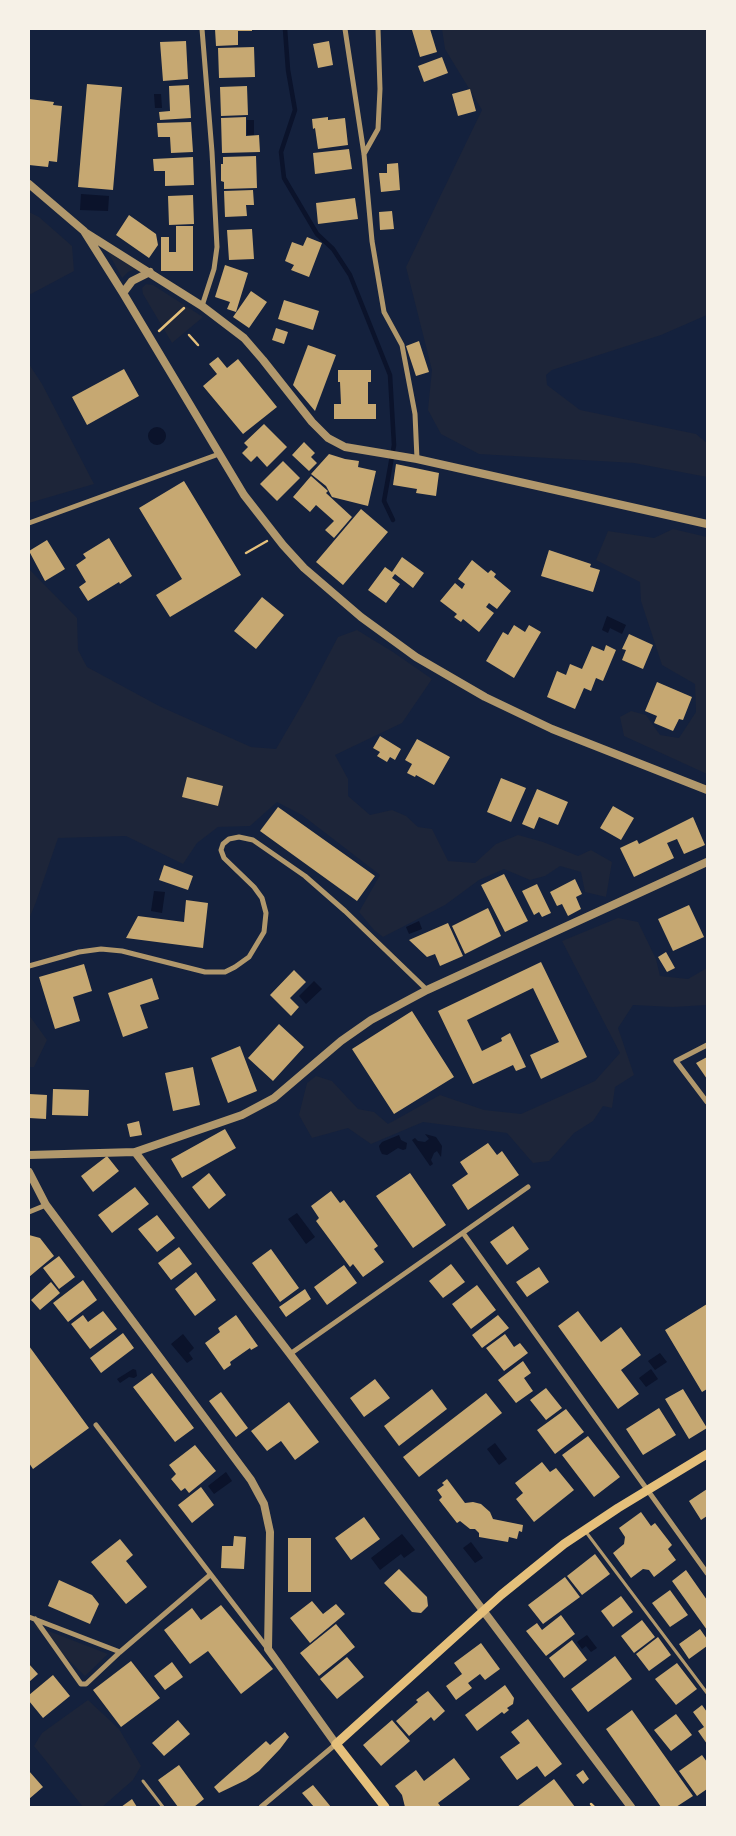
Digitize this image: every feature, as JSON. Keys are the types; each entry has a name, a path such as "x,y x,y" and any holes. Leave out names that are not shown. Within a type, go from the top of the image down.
{"main road":[{"path":"385,1807 336,1744 483,1610 584,1530 647,1489 707,1454"}],"street":[{"path":"202,29 212,152 217,247 214,269 202,306"},
{"path":"345,29 364,154 372,241 384,312 402,346 415,414 417,459"},
{"path":"364,154 378,129 380,89 378,29"},
{"path":"29,184 84,232 202,306 244,338 312,422 328,438 344,447 417,459 707,524"},
{"path":"84,232 123,293 244,495 275,536 304,568 361,617 416,657 449,677 518,714 707,790"},
{"path":"123,293 132,281 150,272"},
{"path":"29,522 219,454"},
{"path":"29,966 80,952 101,949 122,951 205,972 225,972 236,967 249,958 264,932 266,912 262,898 254,887 224,858 221,850 223,844 229,839 239,837 253,840 305,876 345,911 427,990"},
{"path":"29,1155 135,1152 242,1116 274,1098 341,1041 371,1020 427,990 707,862"},
{"path":"707,1045 676,1061 707,1102"},
{"path":"135,1152 290,1354 631,1807"},
{"path":"29,1172 46,1205 251,1480 264,1504 270,1532 268,1648"},
{"path":"290,1354 528,1187"},
{"path":"29,1212 46,1205"},
{"path":"463,1233 707,1573"},
{"path":"96,1425 268,1648 336,1744 261,1807"},
{"path":"35,1619 83,1684 86,1684 120,1652 210,1575"},
{"path":"29,1617 120,1652"}],"lane":[{"path":"584,1530 707,1692"},
{"path":"143,1781 163,1807"}],"path":[{"path":"150,339 192,300"},
{"path":"189,335 198,345"},
{"path":"246,553 275,536"}],"shaded area":[{"path":"442,29 707,29 707,315 661,335 552,370 546,375 547,385 580,410 696,434 707,443 707,477 634,463 479,454 441,434 428,410 432,370 406,267 482,110 445,49"},
{"path":"154,94 161,94 162,108 155,108"},
{"path":"247,120 254,120 254,135 247,135"},
{"path":"81,194 109,196 108,211 80,210"},
{"path":"29,212 39,217 72,246 74,271 29,295"},
{"path":"108,252 135,269 128,272 122,278"},
{"path":"146,284 153,285 203,317 172,343 143,294 142,288"},
{"path":"29,364 42,384 94,484 29,503"},
{"path":"157,427 163,430 166,436 163,442 157,445 151,442 148,436 151,430"},
{"path":"673,529 707,537 707,774 624,736 620,717 631,711 646,715 660,735 679,738 696,712 695,684 662,665 641,601 640,582 596,560 608,531 654,538"},
{"path":"29,569 77,618 78,650 87,667 159,706 251,747 276,749 338,637 357,630 432,679 402,723 335,755 348,779 348,796 370,815 392,810 406,816 418,827 432,829 448,861 475,863 496,844 518,835 543,842 578,856 591,850 612,862 606,897 585,892 581,872 560,866 545,876 530,880 504,869 479,880 445,905 383,937 374,930 359,912 380,875 302,815 277,802 250,826 218,827 197,843 183,864 126,836 58,838 29,919"},
{"path":"607,616 626,625 622,634 610,628 608,633 602,630"},
{"path":"154,891 165,892 162,913 151,911"},
{"path":"618,918 638,922 656,959 660,976 688,979 707,968 707,1005 673,1007 633,1005 618,1028 634,1075 615,1087 612,1108 603,1106 593,1121 574,1133 549,1161 533,1163 507,1133 423,1122 371,1144 348,1128 312,1138 299,1115 307,1083 316,1076 332,1081 358,1109 374,1112 388,1124 440,1095 484,1110 521,1114 595,1081 620,1053 562,941"},
{"path":"419,921 422,929 409,934 406,927"},
{"path":"314,981 322,989 306,1004 299,996"},
{"path":"29,1015 47,1040 34,1067 29,1067"},
{"path":"425,1134 436,1137 442,1146 441,1157 437,1151 434,1153 431,1160 433,1164 430,1166 412,1140 415,1138 418,1141 425,1142 429,1139"},
{"path":"399,1135 401,1140 407,1143 406,1149 398,1148 387,1155 382,1154 379,1146 382,1142"},
{"path":"297,1213 315,1237 306,1244 288,1219"},
{"path":"183,1334 194,1348 189,1353 193,1359 187,1363 171,1344"},
{"path":"660,1353 667,1362 655,1370 648,1361"},
{"path":"133,1369 136,1370 137,1376 134,1378 129,1377 120,1383 117,1379"},
{"path":"651,1369 658,1379 646,1387 639,1378"},
{"path":"495,1443 507,1459 499,1465 487,1449"},
{"path":"226,1472 232,1481 214,1494 208,1486"},
{"path":"402,1534 415,1550 404,1558 401,1554 380,1570 371,1558"},
{"path":"471,1542 483,1558 475,1563 463,1548"},
{"path":"33,1625 108,1654 85,1676"},
{"path":"587,1635 597,1648 591,1652 586,1646 582,1649 577,1642"},
{"path":"88,1700 119,1729 141,1766 133,1780 102,1807 83,1807 34,1746 42,1733"}],"building":[{"path":"215,29 252,29 252,31 238,31 238,45 216,46"},
{"path":"430,29 437,52 420,57 412,30"},
{"path":"186,41 188,79 163,81 160,42"},
{"path":"329,41 333,65 318,68 313,44"},
{"path":"254,47 255,77 219,78 218,48"},
{"path":"442,57 448,73 424,82 418,66"},
{"path":"87,84 122,87 113,190 78,187"},
{"path":"189,85 191,118 160,120 159,112 170,111 169,86"},
{"path":"247,86 248,115 221,116 220,87"},
{"path":"470,89 476,111 458,116 452,94"},
{"path":"29,99 54,102 53,105 62,106 57,162 49,161 48,167 29,165"},
{"path":"246,117 246,136 259,135 260,152 222,153 221,118"},
{"path":"328,117 328,120 345,118 348,145 318,149 312,119"},
{"path":"191,122 193,152 171,153 170,137 158,137 157,123"},
{"path":"349,149 352,169 315,174 313,153"},
{"path":"256,156 257,188 224,189 224,182 221,181 223,157"},
{"path":"193,157 194,185 165,186 165,171 154,171 153,159"},
{"path":"398,163 400,190 381,192 379,173 387,173 387,164"},
{"path":"253,190 254,205 246,205 247,216 225,217 224,191"},
{"path":"193,195 194,224 169,225 168,196"},
{"path":"355,198 358,219 318,224 316,203"},
{"path":"392,211 394,229 380,230 379,212"},
{"path":"129,215 156,234 158,245 149,258 116,235"},
{"path":"176,226 193,226 193,271 161,271 161,237 169,237 169,252 176,252"},
{"path":"252,229 254,259 229,260 227,230"},
{"path":"307,237 322,243 309,277 291,270 294,265 285,261 292,242 303,246"},
{"path":"225,265 248,273 236,312 227,309 230,302 215,297"},
{"path":"251,291 267,302 249,328 233,317"},
{"path":"284,300 319,311 313,330 278,319"},
{"path":"276,328 288,332 284,344 272,340"},
{"path":"419,341 429,372 416,376 406,346"},
{"path":"308,345 336,355 315,411 293,385"},
{"path":"218,357 227,368 238,359 277,407 243,434 203,386 217,374 209,364"},
{"path":"124,369 139,396 87,425 72,397"},
{"path":"338,370 371,370 371,382 368,382 368,404 376,404 376,419 334,419 334,404 341,404"},
{"path":"264,424 287,447 267,467 257,456 251,462 242,453 248,447 244,443"},
{"path":"304,442 315,453 311,457 317,463 309,471 292,455"},
{"path":"329,454 359,461 358,467 376,471 368,506 332,497 326,486 311,474"},
{"path":"283,461 300,478 277,501 260,484"},
{"path":"396,464 439,473 436,496 416,493 417,489 393,485"},
{"path":"311,476 352,517 334,538 325,530 334,521 316,505 310,512 293,497"},
{"path":"184,481 241,575 170,617 156,595 182,579 139,508"},
{"path":"361,509 388,532 343,585 316,562"},
{"path":"109,538 132,576 88,601 79,587 86,582 76,565 86,558 83,554"},
{"path":"47,540 65,569 45,581 29,551"},
{"path":"549,550 591,564 590,567 600,570 593,592 541,576"},
{"path":"402,557 424,573 413,588 395,574 392,578 400,584 386,603 368,590 385,567 392,572"},
{"path":"472,560 488,573 491,570 496,574 494,577 511,591 497,609 489,603 486,607 494,613 479,632 463,619 461,622 454,617 457,614 440,601 455,583 462,589 465,584 458,579"},
{"path":"262,597 284,615 256,649 234,631"},
{"path":"514,625 525,632 529,625 541,632 514,678 486,661 503,632 508,635"},
{"path":"629,634 653,645 643,669 622,660 626,650 622,649"},
{"path":"606,645 616,650 603,681 596,678 591,691 584,688 575,709 547,697 557,671 566,675 570,664 582,669 592,646 604,651"},
{"path":"657,682 692,697 683,720 679,719 673,731 654,723 657,716 645,711"},
{"path":"380,736 401,749 395,760 390,757 387,762 377,756 380,752 373,748"},
{"path":"417,739 450,757 434,785 416,775 415,777 407,773 412,764 405,760"},
{"path":"187,777 223,786 218,806 182,797"},
{"path":"501,778 526,788 511,822 487,812"},
{"path":"537,789 568,802 558,825 539,817 534,829 522,824"},
{"path":"613,806 634,818 621,840 600,828"},
{"path":"278,807 375,876 357,901 260,831"},
{"path":"693,817 705,845 684,854 677,839 667,843 674,858 634,877 620,848 637,840 639,844"},
{"path":"164,865 193,876 188,890 159,880"},
{"path":"504,874 528,921 505,932 481,885"},
{"path":"575,879 582,894 576,897 581,909 568,916 562,904 557,906 550,892"},
{"path":"537,884 551,913 542,917 539,912 534,915 522,891"},
{"path":"186,900 208,903 203,948 126,938 138,916 184,922"},
{"path":"689,905 704,937 673,951 658,919"},
{"path":"488,908 501,936 465,954 452,926"},
{"path":"448,923 463,956 440,966 435,954 427,957 409,940"},
{"path":"666,952 675,968 667,972 658,957"},
{"path":"541,962 587,1057 541,1079 530,1055 559,1042 533,988 467,1020 482,1051 502,1041 501,1038 510,1033 526,1067 516,1071 513,1065 473,1084 438,1011"},
{"path":"84,964 92,991 73,997 80,1021 55,1029 39,977"},
{"path":"294,970 306,982 290,998 299,1007 291,1016 270,995"},
{"path":"152,978 159,999 140,1005 148,1028 123,1037 108,993"},
{"path":"412,1011 454,1077 394,1114 352,1049"},
{"path":"279,1024 304,1047 273,1081 248,1058"},
{"path":"240,1046 257,1091 228,1103 211,1058"},
{"path":"707,1057 707,1079 696,1063"},
{"path":"193,1067 200,1105 173,1111 165,1073"},
{"path":"53,1089 89,1090 88,1116 52,1115"},
{"path":"29,1094 47,1095 46,1119 29,1118"},
{"path":"139,1121 142,1135 130,1137 127,1124"},
{"path":"225,1129 236,1148 182,1178 171,1159"},
{"path":"488,1143 497,1155 502,1151 519,1175 468,1210 452,1185 468,1174 460,1162"},
{"path":"107,1156 119,1171 93,1192 81,1176"},
{"path":"209,1173 226,1195 209,1209 192,1187"},
{"path":"410,1173 446,1225 413,1248 376,1196"},
{"path":"135,1187 149,1204 112,1233 98,1215"},
{"path":"331,1191 340,1203 344,1200 378,1246 374,1249 384,1262 363,1277 353,1264 350,1267 316,1221 319,1218 311,1206"},
{"path":"157,1215 175,1238 157,1252 138,1229"},
{"path":"513,1226 529,1249 507,1265 490,1242"},
{"path":"29,1235 40,1238 54,1256 29,1277"},
{"path":"179,1247 192,1264 171,1280 158,1263"},
{"path":"271,1249 299,1288 280,1302 252,1263"},
{"path":"59,1256 75,1277 59,1289 43,1268"},
{"path":"451,1264 465,1282 443,1298 429,1281"},
{"path":"344,1265 357,1283 327,1305 314,1287"},
{"path":"539,1267 549,1282 527,1297 516,1282"},
{"path":"196,1272 216,1300 195,1316 175,1289"},
{"path":"83,1280 97,1300 68,1322 53,1303"},
{"path":"51,1282 60,1293 40,1310 31,1300"},
{"path":"477,1285 496,1310 471,1329 452,1304"},
{"path":"305,1289 311,1299 286,1317 279,1307"},
{"path":"707,1304 707,1389 702,1392 665,1330"},
{"path":"103,1311 117,1329 90,1349 71,1324 83,1315 88,1322"},
{"path":"578,1311 601,1342 621,1327 641,1355 621,1370 639,1394 618,1409 558,1326"},
{"path":"236,1315 258,1346 251,1350 250,1348 230,1362 231,1365 224,1370 205,1343 220,1332 218,1328"},
{"path":"498,1315 509,1328 482,1348 472,1335"},
{"path":"123,1333 134,1348 101,1373 90,1358"},
{"path":"505,1334 514,1347 520,1343 528,1353 504,1371 486,1348"},
{"path":"29,1346 89,1428 33,1469 29,1463"},
{"path":"523,1361 531,1373 524,1378 533,1391 516,1403 498,1380"},
{"path":"152,1373 194,1428 175,1442 133,1387"},
{"path":"375,1379 390,1398 364,1417 350,1398"},
{"path":"546,1388 562,1408 546,1420 530,1400"},
{"path":"432,1389 447,1409 399,1446 384,1426"},
{"path":"683,1389 707,1428 689,1439 665,1399"},
{"path":"221,1392 248,1428 236,1437 209,1401"},
{"path":"486,1393 502,1413 419,1477 403,1457"},
{"path":"289,1402 319,1442 295,1460 281,1441 267,1451 251,1431"},
{"path":"659,1408 676,1435 643,1455 626,1429"},
{"path":"566,1409 584,1432 555,1454 537,1430"},
{"path":"588,1436 620,1477 594,1497 562,1455"},
{"path":"195,1445 216,1471 189,1493 185,1488 181,1491 171,1479 176,1474 169,1465"},
{"path":"542,1462 550,1472 556,1468 574,1490 534,1522 516,1499 523,1493 515,1483"},
{"path":"447,1479 465,1503 481,1504 490,1512 493,1519 523,1525 522,1532 519,1531 517,1539 509,1537 508,1542 479,1537 479,1533 475,1529 470,1529 460,1521 457,1523 439,1500 442,1497 437,1490 444,1485 442,1483"},
{"path":"201,1487 214,1505 192,1523 178,1505"},
{"path":"707,1489 707,1516 701,1520 689,1501"},
{"path":"641,1512 651,1526 655,1523 672,1545 668,1549 676,1560 654,1577 649,1570 643,1569 631,1578 613,1553 624,1544 625,1537 619,1528"},
{"path":"364,1517 380,1539 351,1560 335,1538"},
{"path":"234,1536 246,1537 244,1569 221,1568 222,1546 233,1546"},
{"path":"288,1538 311,1538 311,1592 288,1592"},
{"path":"120,1539 133,1555 126,1561 147,1587 126,1604 91,1562"},
{"path":"595,1554 610,1574 582,1595 567,1576"},
{"path":"399,1569 427,1597 428,1606 421,1613 412,1612 384,1583"},
{"path":"686,1570 707,1600 707,1630 672,1581"},
{"path":"565,1577 580,1597 543,1624 528,1605"},
{"path":"59,1580 92,1595 99,1604 90,1624 48,1606"},
{"path":"670,1590 688,1615 670,1627 652,1603"},
{"path":"621,1596 633,1612 613,1627 601,1611"},
{"path":"312,1601 323,1614 336,1604 345,1614 310,1643 290,1618"},
{"path":"221,1605 273,1669 241,1694 208,1651 190,1664 164,1630 192,1608 201,1620"},
{"path":"561,1615 575,1634 546,1656 526,1631 537,1623 542,1630"},
{"path":"642,1620 655,1637 634,1653 621,1636"},
{"path":"336,1624 355,1647 319,1676 300,1653"},
{"path":"700,1629 707,1639 707,1646 689,1659 679,1644"},
{"path":"658,1637 671,1655 649,1671 636,1654"},
{"path":"572,1640 587,1660 564,1678 549,1658"},
{"path":"481,1643 500,1669 485,1680 480,1674 468,1683 472,1688 456,1700 446,1686 462,1674 454,1663"},
{"path":"615,1656 632,1679 588,1712 571,1689"},
{"path":"347,1657 364,1677 337,1699 320,1679"},
{"path":"131,1661 160,1698 121,1727 93,1690"},
{"path":"172,1662 183,1677 165,1690 154,1676"},
{"path":"677,1663 697,1689 676,1705 655,1679"},
{"path":"29,1664 38,1674 29,1682"},
{"path":"53,1675 70,1696 43,1718 29,1701 29,1695"},
{"path":"505,1685 514,1698 513,1704 507,1708 509,1710 504,1714 502,1712 477,1731 465,1715"},
{"path":"428,1691 445,1711 434,1721 431,1717 409,1736 396,1721 418,1702 416,1700"},
{"path":"702,1705 707,1712 707,1744 698,1731 704,1727 693,1712"},
{"path":"632,1710 693,1796 676,1807 661,1807 606,1729"},
{"path":"676,1714 692,1735 671,1751 654,1730"},
{"path":"528,1719 562,1764 545,1777 537,1766 517,1780 500,1757 520,1743 511,1732"},
{"path":"178,1720 190,1734 164,1756 152,1743"},
{"path":"392,1720 410,1741 381,1766 363,1745"},
{"path":"285,1732 289,1737 259,1771 246,1780 219,1793 214,1787 266,1741 270,1745"},
{"path":"702,1755 707,1762 707,1789 697,1796 679,1771"},
{"path":"454,1758 470,1779 438,1803 441,1807 405,1807 402,1795 395,1786 416,1770 424,1781"},
{"path":"179,1765 204,1799 194,1807 178,1807 158,1780"},
{"path":"583,1770 589,1779 583,1784 576,1775"},
{"path":"29,1771 43,1787 29,1799"},
{"path":"554,1779 575,1807 517,1807"},
{"path":"313,1785 331,1807 314,1807 302,1793"},
{"path":"132,1799 137,1807 121,1807"}],"waterway":[{"path":"285,29 288,70 295,110 281,152 284,178 317,234 333,249 350,275 390,375 394,445 384,501 393,520"}]}
